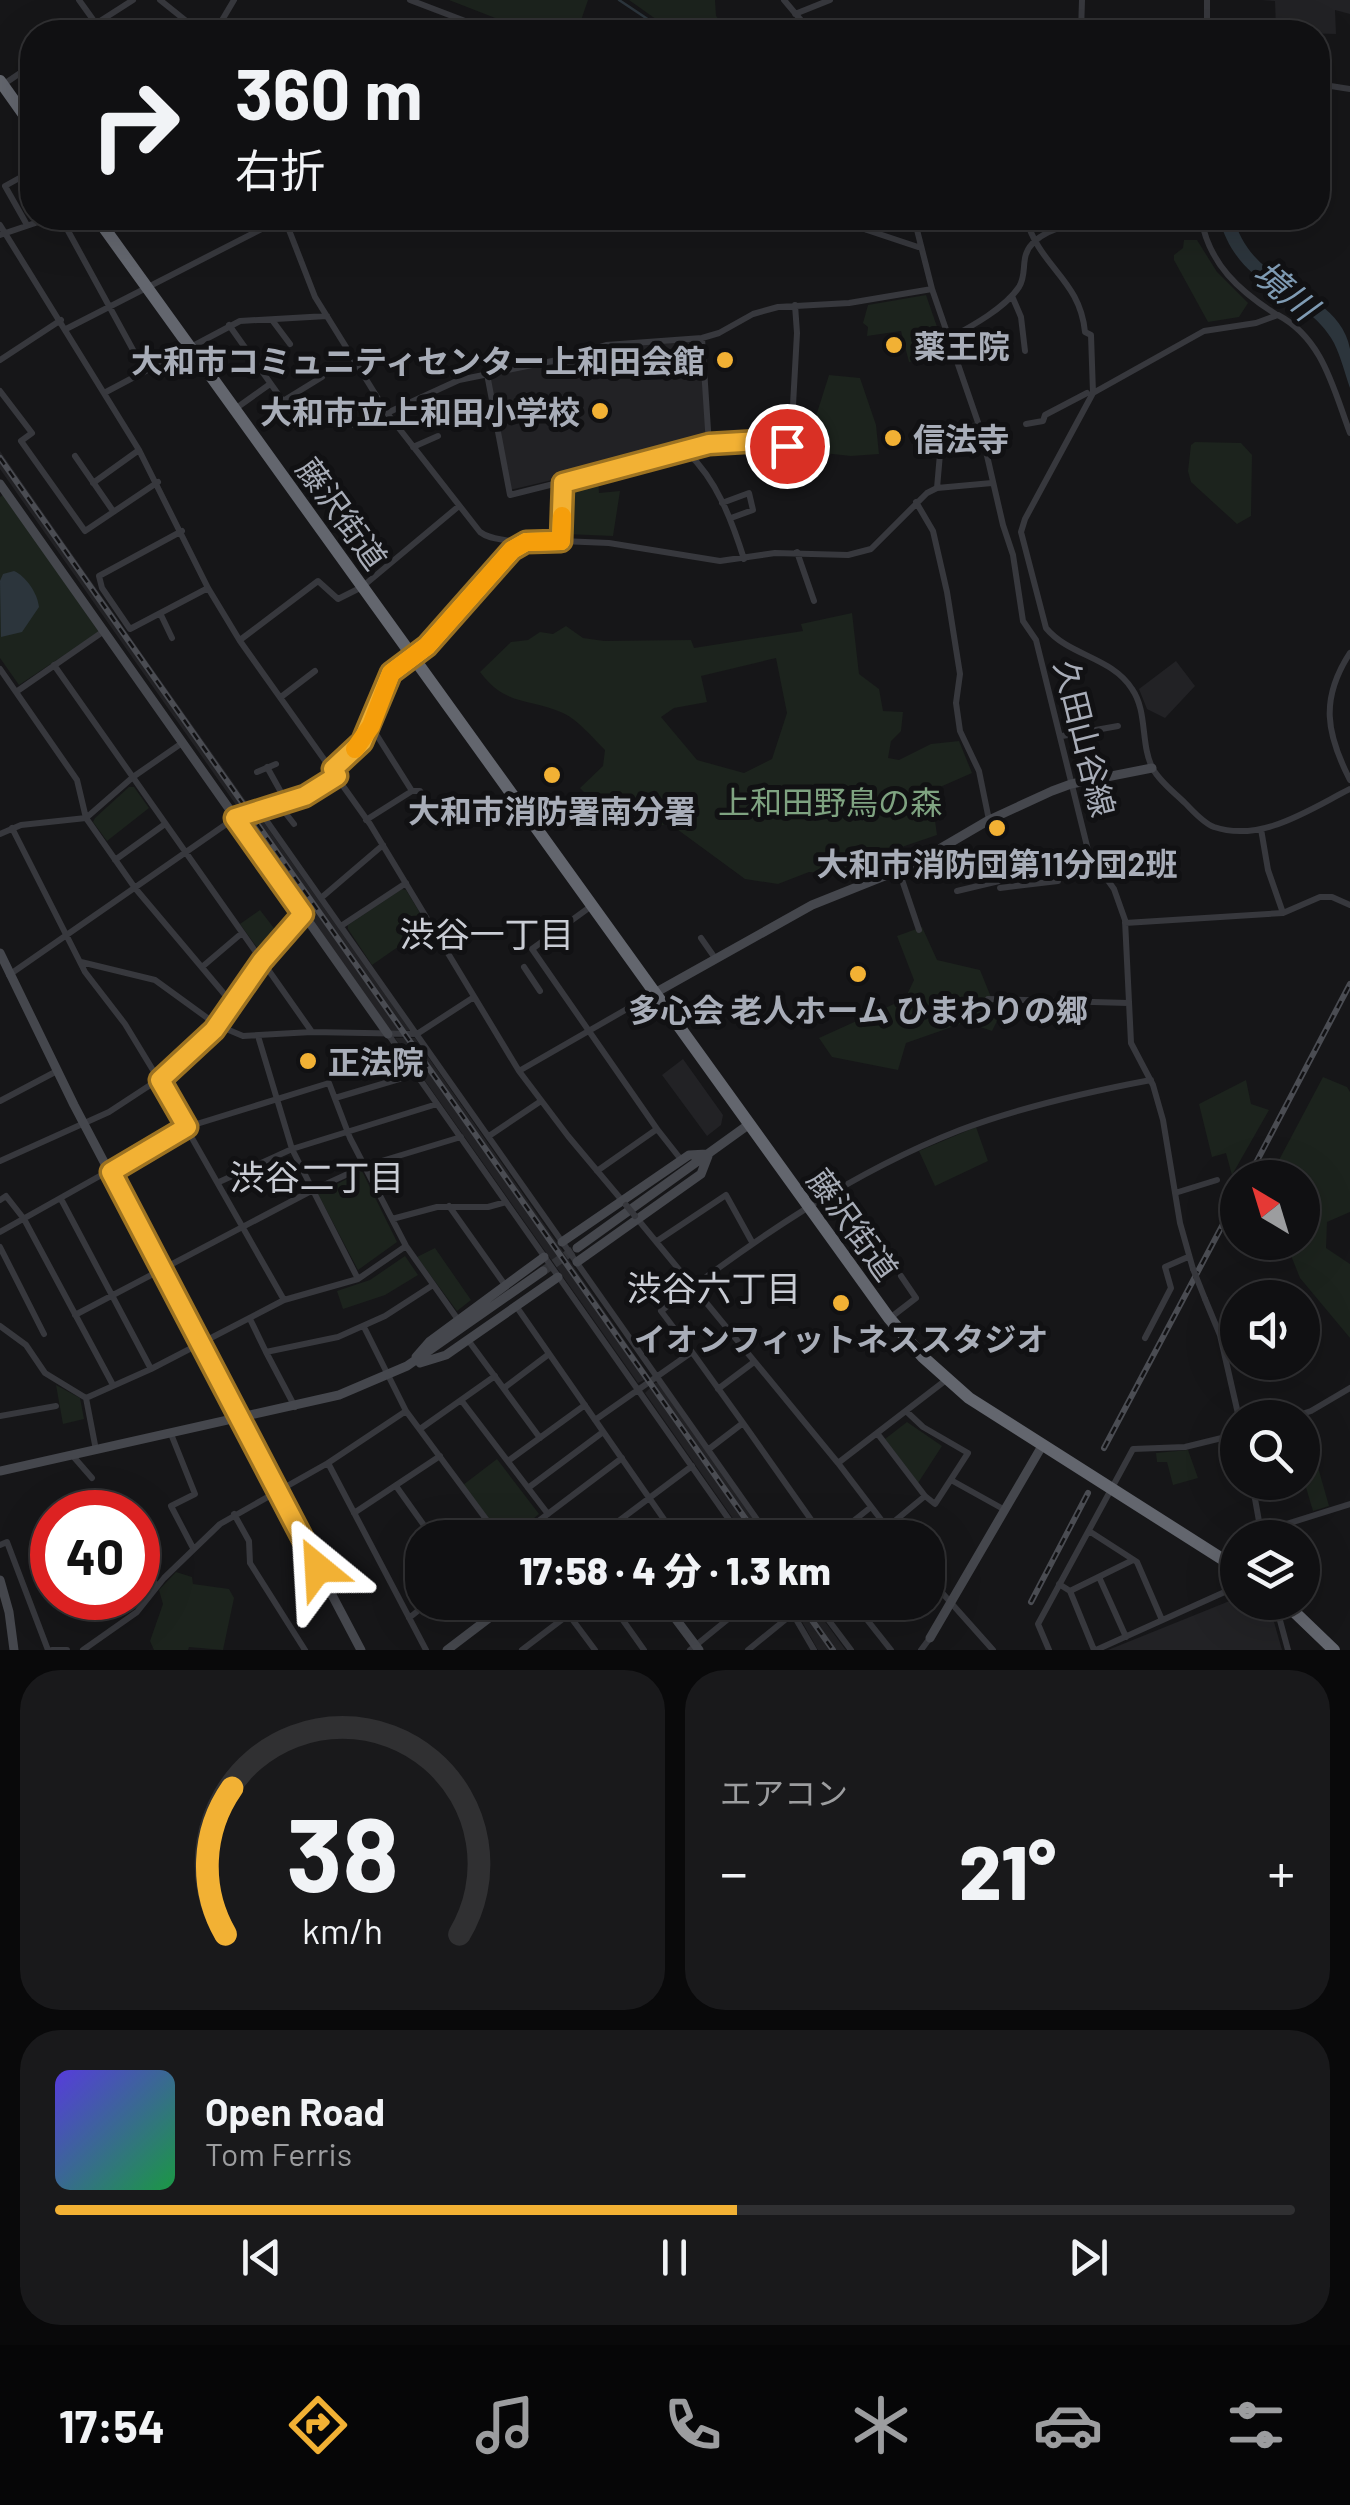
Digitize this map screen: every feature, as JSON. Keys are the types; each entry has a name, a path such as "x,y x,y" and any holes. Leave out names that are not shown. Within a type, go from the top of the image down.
{"highway":[{"path":"1,82 20,109"},
{"name":"藤沢街道","path":"106,230 889,1318 946,1380 1042,1446 1220,1557"},
{"path":"1303,1620 1334,1650"}],"street":[{"path":"102,20 134,0"},
{"path":"160,0 186,20"},
{"path":"175,10 181,0"},
{"path":"410,0 462,20"},
{"path":"784,0 800,20"},
{"path":"795,14 830,0"},
{"path":"20,178 6,186 20,212"},
{"path":"0,226 140,450 208,588 383,845 519,1072 880,1520"},
{"path":"67,230 144,370"},
{"path":"66,329 257,230"},
{"path":"290,230 315,297 385,410 488,539 519,545 537,540 608,543 720,561 797,552 848,555 871,549 916,502 937,488 992,483"},
{"path":"867,230 919,247"},
{"name":"久田山谷線","path":"916,230 932,290 979,425 1013,554 1024,621 1034,634 1089,854 1114,889 1126,924 1132,1043 1152,1080 1188,1258 1220,1335 1234,1400"},
{"path":"1030,230 1034,242 1083,309 1085,332 1091,335 1090,393 1021,532 1046,628 1054,637 1116,670 1134,691 1152,768 1212,826 1261,829 1283,823 1350,788"},
{"path":"950,338 1012,296 1022,283 1026,256 1034,242 1058,230"},
{"path":"1205,230 1211,250 1229,278 1312,341 1350,433"},
{"path":"0,244 3,234"},
{"path":"354,425 459,380 557,360 606,345 702,338 753,314 796,305 849,303 932,290"},
{"path":"1012,296 1021,317 1025,351"},
{"path":"486,374 510,496 709,444 760,441 787,446 796,305"},
{"path":"1026,424 1044,421 1046,415 1204,331 1256,323 1278,315"},
{"path":"105,392 240,321 326,316"},
{"path":"272,319 290,344"},
{"path":"0,360 60,320"},
{"path":"228,326 283,401 322,377"},
{"path":"702,338 709,444"},
{"path":"234,409 270,384"},
{"path":"0,391 32,433 20,441 85,531 158,482"},
{"path":"937,488 942,430 979,425"},
{"path":"413,448 438,436"},
{"path":"93,483 140,450"},
{"path":"687,452 731,518 744,559"},
{"path":"75,456 113,511"},
{"path":"561,541 563,483"},
{"path":"1,487 730,1520"},
{"path":"722,503 749,493 754,510 731,518"},
{"path":"916,502 933,531 944,577 960,674 956,704 960,731 978,771 989,820"},
{"path":"240,640 318,581 338,600 362,587 459,506"},
{"path":"182,531 99,576 102,588 130,629 208,588"},
{"path":"9,975 235,818 305,796 335,772 362,742 391,673 427,646 519,545"},
{"path":"797,552 814,601"},
{"path":"162,615 172,638"},
{"path":"16,692 104,631"},
{"path":"1350,653 1332,688 1329,718 1333,745 1350,780"},
{"path":"54,665 312,1032"},
{"path":"0,669 77,780 86,818 115,860 231,1002"},
{"path":"281,697 315,671"},
{"path":"371,726 412,790"},
{"path":"1062,736 1118,726"},
{"path":"0,834 21,824 86,818 182,743"},
{"path":"256,772 272,766 294,824"},
{"path":"519,1072 812,905 898,871 989,820 1071,784 1152,768"},
{"path":"366,820 412,790 420,791 429,804"},
{"path":"259,810 758,1520"},
{"path":"115,860 165,824"},
{"path":"12,828 80,962 160,1080 284,1300"},
{"path":"1261,829 1268,870 1283,913"},
{"path":"322,898 383,845"},
{"path":"898,871 919,930"},
{"path":"957,891 1058,880"},
{"path":"342,926 406,883"},
{"path":"1126,924 1283,913 1320,897 1350,905"},
{"path":"591,906 532,948 679,1157"},
{"path":"0,1161 84,1124 160,1080 217,1026 262,961 303,914"},
{"path":"202,967 242,933"},
{"path":"701,938 714,958"},
{"path":"0,953 56,1071 361,1650"},
{"path":"80,962 155,980 217,1026 243,1036 312,1032 417,1034 474,997"},
{"path":"524,966 540,991"},
{"path":"532,979 546,969"},
{"path":"988,999 1128,1003"},
{"path":"258,1036 292,1149 358,1278"},
{"path":"0,1101 56,1071"},
{"path":"336,1098 416,1074"},
{"path":"811,1520 661,1311 752,1242 861,1178 959,1131 1090,1092 1152,1080"},
{"path":"0,1232 187,1127 329,1083 406,1246 459,1320"},
{"path":"489,1136 541,1101"},
{"path":"219,1182 292,1149 437,1104"},
{"path":"577,1248 748,1126"},
{"path":"597,1170 657,1128"},
{"path":"75,1315 313,1190 365,1166 460,1137"},
{"path":"562,1242 690,1155 710,1154"},
{"path":"577,1262 701,1174 710,1154"},
{"path":"1176,1193 1217,1180"},
{"path":"657,1242 726,1195 752,1242"},
{"path":"0,1200 6,1196 24,1219 113,1386"},
{"path":"61,1199 151,1369"},
{"path":"392,1219 449,1206 488,1207 506,1202"},
{"path":"449,1206 506,1286"},
{"path":"86,1398 284,1300 358,1278 406,1246"},
{"path":"0,1247 44,1334"},
{"path":"407,1366 430,1341 544,1257"},
{"path":"1145,1338 1171,1288 1165,1267 1188,1258"},
{"path":"0,1471 327,1399 407,1366 543,1272"},
{"path":"889,1318 916,1298 902,1276"},
{"path":"407,1366 446,1354 558,1277"},
{"path":"266,1352 338,1337 364,1327 433,1284"},
{"path":"516,1306 665,1520"},
{"path":"250,1319 295,1407"},
{"path":"0,1326 26,1345 46,1373 86,1398 96,1450"},
{"path":"364,1327 406,1410 487,1520"},
{"path":"468,1339 540,1438"},
{"path":"595,1420 692,1352"},
{"path":"504,1388 549,1354"},
{"path":"718,1388 754,1362"},
{"path":"420,1430 495,1376"},
{"path":"838,1463 946,1380"},
{"path":"1320,1406 1350,1388"},
{"path":"461,1400 548,1514"},
{"path":"0,1416 56,1406"},
{"path":"508,1461 585,1406"},
{"path":"160,1583 193,1548 234,1514 328,1464 406,1410"},
{"path":"877,1433 935,1504 968,1453 923,1427 906,1411"},
{"path":"709,1450 744,1424"},
{"path":"528,1488 604,1432"},
{"path":"171,1434 195,1494 171,1506 193,1548"},
{"path":"1049,1650 1038,1624 1133,1449 1185,1447 1220,1438"},
{"path":"921,1650 1042,1446"},
{"path":"72,1455 92,1478"},
{"path":"354,1513 440,1456"},
{"path":"540,1520 622,1458"},
{"path":"328,1464 405,1610"},
{"path":"626,1520 692,1466"},
{"path":"951,1480 1004,1510"},
{"path":"396,1486 420,1520"},
{"path":"897,1520 925,1496"},
{"path":"1305,1520 1350,1504"},
{"path":"855,1520 871,1507"},
{"path":"234,1514 246,1530 250,1562 305,1650"},
{"path":"1088,1531 1137,1562 1162,1620"},
{"path":"0,1546 7,1542 50,1650 67,1650"},
{"path":"1070,1592 1133,1560"},
{"path":"1100,1576 1126,1636"},
{"path":"0,1580 14,1650"},
{"path":"1059,1584 1070,1592 1095,1650 1220,1594"},
{"path":"945,1596 993,1650"},
{"path":"83,1650 126,1620"},
{"path":"410,1620 426,1650"},
{"path":"449,1649 487,1620"},
{"path":"522,1650 561,1620"},
{"path":"573,1620 595,1650"},
{"path":"623,1620 644,1650"},
{"path":"675,1620 695,1649 728,1620"},
{"path":"748,1650 785,1620"},
{"path":"798,1620 814,1650"},
{"path":"828,1620 850,1650"},
{"path":"1280,1620 1288,1650"},
{"path":"868,1621 891,1650"},
{"path":"930,1638 934,1650"}],"shaded area":[{"path":"1261,0 1350,0 1350,14 1335,10 1336,34 1330,34 1330,20 1276,20 1275,1"},
{"name":"大和市立上和田小学校","path":"702,339 708,443 510,490 488,378 606,346"},
{"path":"0,451 253,811 243,815 0,469"},
{"path":"1176,661 1195,686 1165,718 1147,709 1139,689"},
{"path":"258,814 410,1030 390,1031 241,819"},
{"path":"395,1038 415,1038 650,1377 638,1383"},
{"path":"683,1059 723,1115 721,1125 707,1136 662,1075"},
{"path":"658,1383 755,1520 734,1520 645,1393"},
{"path":"1220,1605 1220,1620 1273,1620 1282,1650 1108,1650"},
{"path":"801,1620 824,1620 846,1650 818,1650"}],"green space":[{"path":"449,0 588,0 581,20 500,20"},
{"path":"629,0 715,0 719,20 657,20"},
{"path":"1184,240 1197,240 1217,272 1248,303 1239,317 1208,322 1174,260"},
{"path":"926,295 945,350 909,362 901,331 867,336 868,327 863,323 868,305"},
{"path":"829,375 860,378 876,425 879,454 851,456 805,451"},
{"path":"1241,443 1252,455 1251,516 1237,524 1191,482 1188,471 1191,445"},
{"path":"598,477 599,493 620,491 613,536 566,534 567,483"},
{"path":"4,494 99,632 19,685 0,658 0,497"},
{"name":"上和田野鳥の森","path":"852,613 859,674 879,689 883,711 903,712 901,731 891,741 888,758 899,760 931,744 959,741 972,773 931,791 937,835 890,851 843,875 809,872 778,884 745,879 670,824 649,826 626,799 608,816 580,788 603,766 605,750 569,716 508,696 480,672 511,642 528,640 540,632 553,634 566,626 583,638 691,640 694,648 803,631 801,624","holes":["776,658 787,713 772,759 744,773 697,760 661,717 674,708 707,702 701,676"]},
{"path":"129,787 134,787 149,808 107,841 93,822"},
{"path":"402,889 428,926 372,965 348,925"},
{"path":"260,910 280,936 266,951 259,950 240,924"},
{"path":"922,927 937,960 980,970 999,1017 992,1031 966,1022 906,1043 898,1070 832,1057 819,1038 905,999 914,980 897,936"},
{"path":"1323,1077 1347,1087 1350,1212 1327,1222 1326,1248 1350,1264 1350,1338 1320,1302 1320,1280 1302,1280 1293,1260 1320,1260 1320,1160 1279,1160"},
{"path":"1246,1080 1251,1104 1269,1110 1241,1160 1228,1160 1226,1153 1212,1157 1199,1104"},
{"path":"976,1127 988,1161 935,1186 919,1151"},
{"path":"362,1171 397,1242 358,1270 318,1194"},
{"path":"435,1248 471,1300 457,1311 417,1257"},
{"path":"405,1256 418,1275 385,1295 343,1309 337,1291 370,1280"},
{"path":"56,1385 80,1398 84,1419 63,1424"},
{"path":"907,1422 942,1446 918,1483 885,1439"},
{"path":"1188,1450 1198,1478 1173,1485 1167,1462 1157,1462 1156,1453"},
{"path":"497,1459 539,1514 532,1520 490,1520 463,1485"},
{"path":"1320,1474 1329,1506 1313,1511 1310,1500 1320,1500"},
{"path":"176,1572 192,1577 193,1584 229,1589 234,1598 223,1650 154,1650 150,1641 160,1620 160,1589"}],"water":[{"name":"境川","path":"1223,230 1238,230 1256,258 1336,320 1350,349 1350,388 1334,343 1322,325 1257,277 1228,243"},
{"path":"14,571 31,586 39,607 22,632 1,637 0,581 3,574"}],"waterway":[{"path":"619,0 649,20"}],"tunnel":[{"path":"543,1271 577,1248"}],"railway":[{"path":"0,458 746,1520"},
{"path":"1257,1160 1350,984"},
{"path":"1104,1448 1220,1230"},
{"path":"1031,1602 1088,1493"},
{"path":"812,1620 833,1650"}],"slow traffic":[{"path":"355,749 371,726 391,673 422,652 512,550 526,542 561,541 562,516"}],"place":[{"name":"薬王院","path":"894,345"},
{"name":"大和市コミュニティセンター上和田会館","path":"725,360"},
{"name":"大和市立上和田小学校","path":"600,411"},
{"name":"信法寺","path":"893,438"},
{"name":"大和市消防署南分署","path":"552,775"},
{"name":"大和市消防団第11分団2班","path":"997,828"},
{"name":"多心会 老人ホーム ひまわりの郷","path":"858,974"},
{"name":"正法院","path":"308,1061"},
{"name":"イオンフィットネススタジオ","path":"841,1303"}],"district":[{"name":"渋谷一丁目","path":"487,933"},
{"name":"渋谷二丁目","path":"317,1176"},
{"name":"渋谷六丁目","path":"714,1287"}],"route":[{"path":"318,1568 111,1172 187,1127 160,1080 214,1030 262,961 303,914 235,818 305,796 337,776 333,769 362,742 371,726 391,673 422,652 512,550 526,542 561,541 563,483 709,444 760,441 787,446"}]}
